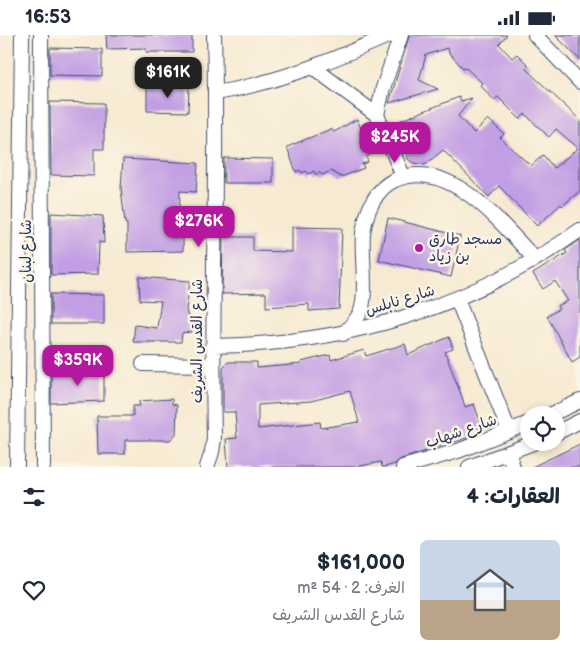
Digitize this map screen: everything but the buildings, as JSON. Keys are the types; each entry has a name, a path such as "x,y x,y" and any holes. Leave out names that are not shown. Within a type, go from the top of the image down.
{"street":[{"name":"شارع لبنان","path":"17,462 22,35"},
{"name":"شارع لبنان","path":"42,35 43,463"},
{"name":"شارع القدس الشريف","path":"207,467 214,438 212,346 216,93 214,35"},
{"path":"216,93 258,85 314,68 390,35"},
{"path":"378,115 383,88 401,35"},
{"path":"535,35 580,82"},
{"path":"314,68 378,115 403,177"},
{"path":"343,334 360,314 363,304 362,263 366,216 380,190 391,182 403,177 418,175 450,182 487,209 535,259"},
{"name":"شارع نابلس","path":"212,346 258,345 343,334 398,320 457,299 535,259 580,229"},
{"path":"457,299 509,431"},
{"path":"144,364 212,365"},
{"path":"565,408 580,401"},
{"path":"565,428 580,421"},
{"name":"شارع شهاب","path":"403,467 458,451 520,427"},
{"path":"469,467 520,448"},
{"path":"508,453 514,467"},
{"path":"17,462 43,463"}],"place":[{"name":"مسجد طارق بن زياد","path":"419,248"}]}
